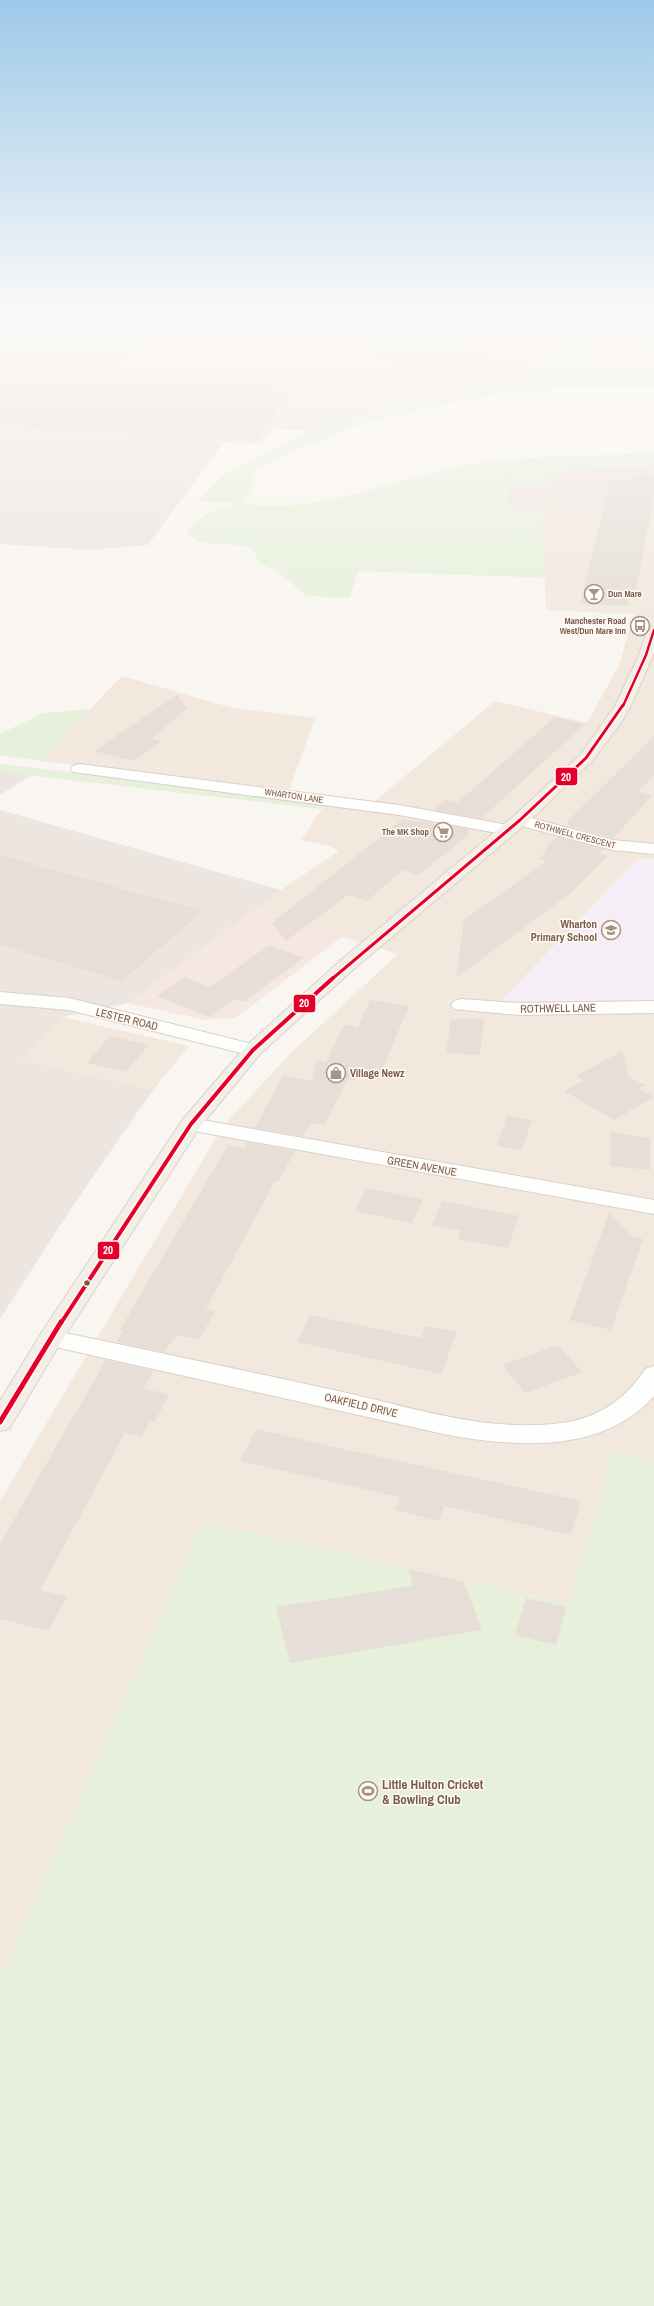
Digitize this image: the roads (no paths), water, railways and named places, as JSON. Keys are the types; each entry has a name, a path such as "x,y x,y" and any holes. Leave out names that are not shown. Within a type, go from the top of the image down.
{"main road":[{"path":"0,1422 51,1338 191,1124 253,1050 348,964 514,825 586,758 602,738 623,706 650,655 654,630"}],"street":[{"name":"WHARTON LANE","path":"79,769 514,825"},
{"name":"ROTHWELL CRESCENT","path":"514,825 612,845 654,848"},
{"name":"LESTER ROAD","path":"0,998 69,1004 253,1050"},
{"name":"ROTHWELL LANE","path":"461,1005 519,1009 654,1007"},
{"name":"GREEN AVENUE","path":"191,1124 654,1207"},
{"name":"OAKFIELD DRIVE","path":"51,1338 251,1380 465,1428 505,1434 554,1433 581,1428 602,1420 630,1405 641,1395 654,1375"}],"place":[{"name":"Dun Mare","path":"594,594"},
{"name":"Manchester Road West/Dun Mare Inn","path":"640,626"},
{"name":"The MK Shop","path":"443,832"},
{"name":"Wharton Primary School","path":"611,930"},
{"name":"Village Newz","path":"336,1073"},
{"name":"Little Hulton Cricket & Bowling Club","path":"368,1791"}]}
